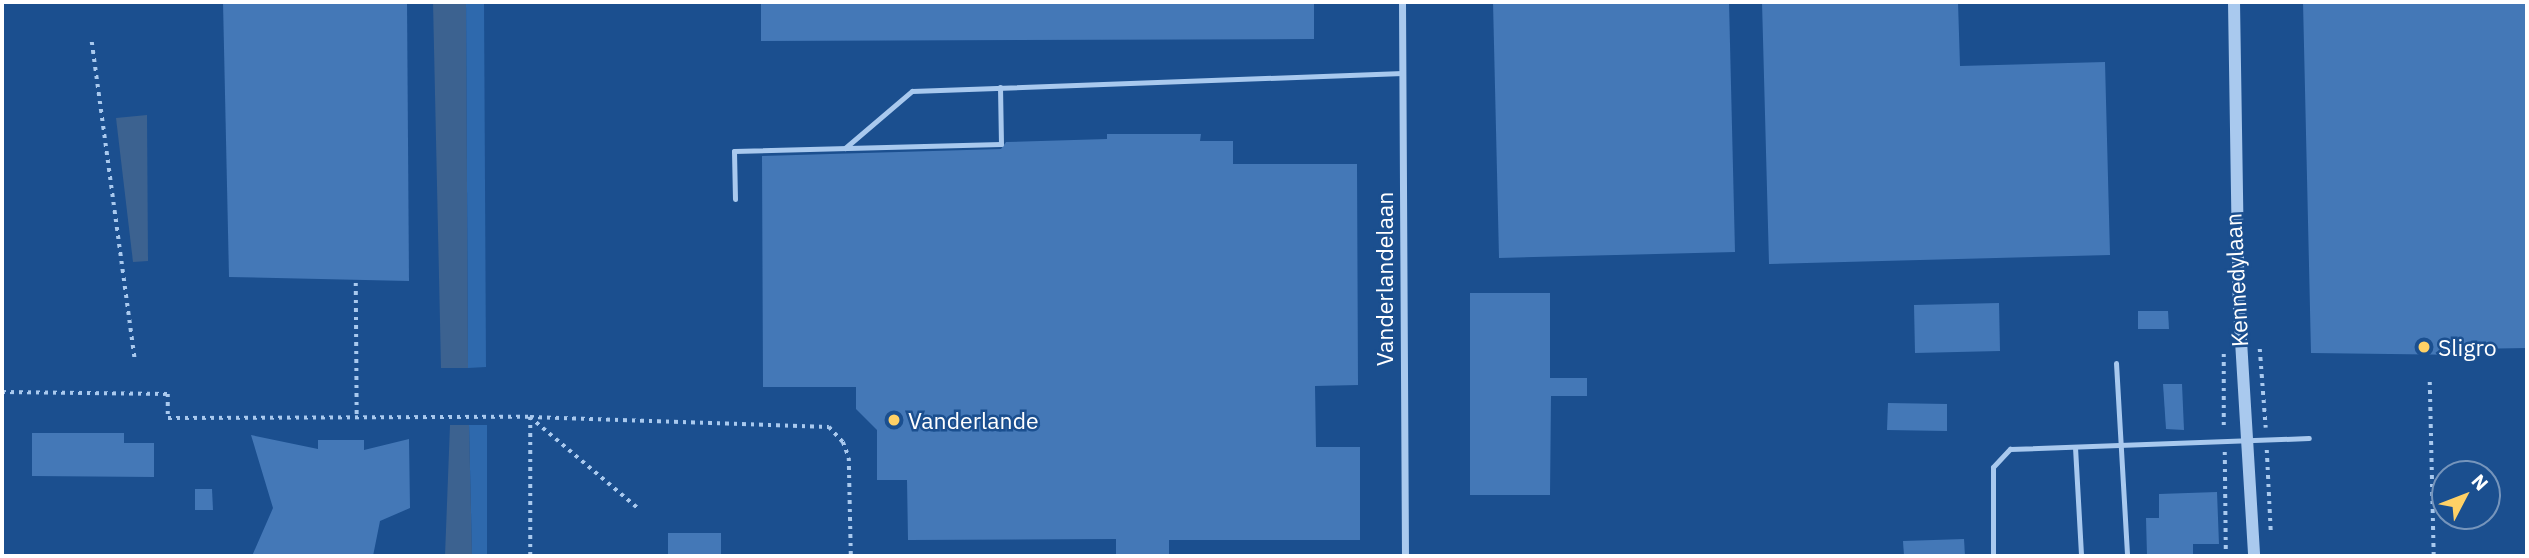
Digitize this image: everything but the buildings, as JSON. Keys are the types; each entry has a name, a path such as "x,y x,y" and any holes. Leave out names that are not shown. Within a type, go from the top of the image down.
{"street":[{"name":"Vanderlandelaan","path":"1402,2 1405,556"},
{"name":"Kennedylaan","path":"2234,2 2239,308 2248,440 2250,542 2254,556"},
{"name":"Kennedylaan","path":"2245,556 2250,542"}],"lane":[{"path":"845,148 912,91 1403,74"},
{"path":"735,200 734,151 1001,144 1000,87"},
{"path":"2116,362 2123,445 2127,556"},
{"path":"1993,556 1993,467 2010,449 2309,438"},
{"path":"2075,447 2081,556"}],"path":[{"path":"92,42 135,361"},
{"path":"356,283 357,418"},
{"name":"Kennedylaan","path":"2259,343 2267,439 2271,545"},
{"path":"2430,382 2434,556"},
{"path":"2,393 168,394 168,418 530,417 829,427 843,442 849,458 851,556"},
{"path":"530,417 640,510"},
{"path":"530,417 530,556"}],"shaded area":[{"path":"433,2 466,2 468,368 441,368"},
{"path":"466,2 484,2 486,367 468,368"},
{"path":"147,115 148,261 133,262 116,118"},
{"path":"450,425 469,425 472,556 445,556"},
{"path":"469,425 487,425 487,556 472,556"}],"place":[{"name":"Sligro","path":"2424,347"},
{"name":"Vanderlande","path":"894,420"}]}
